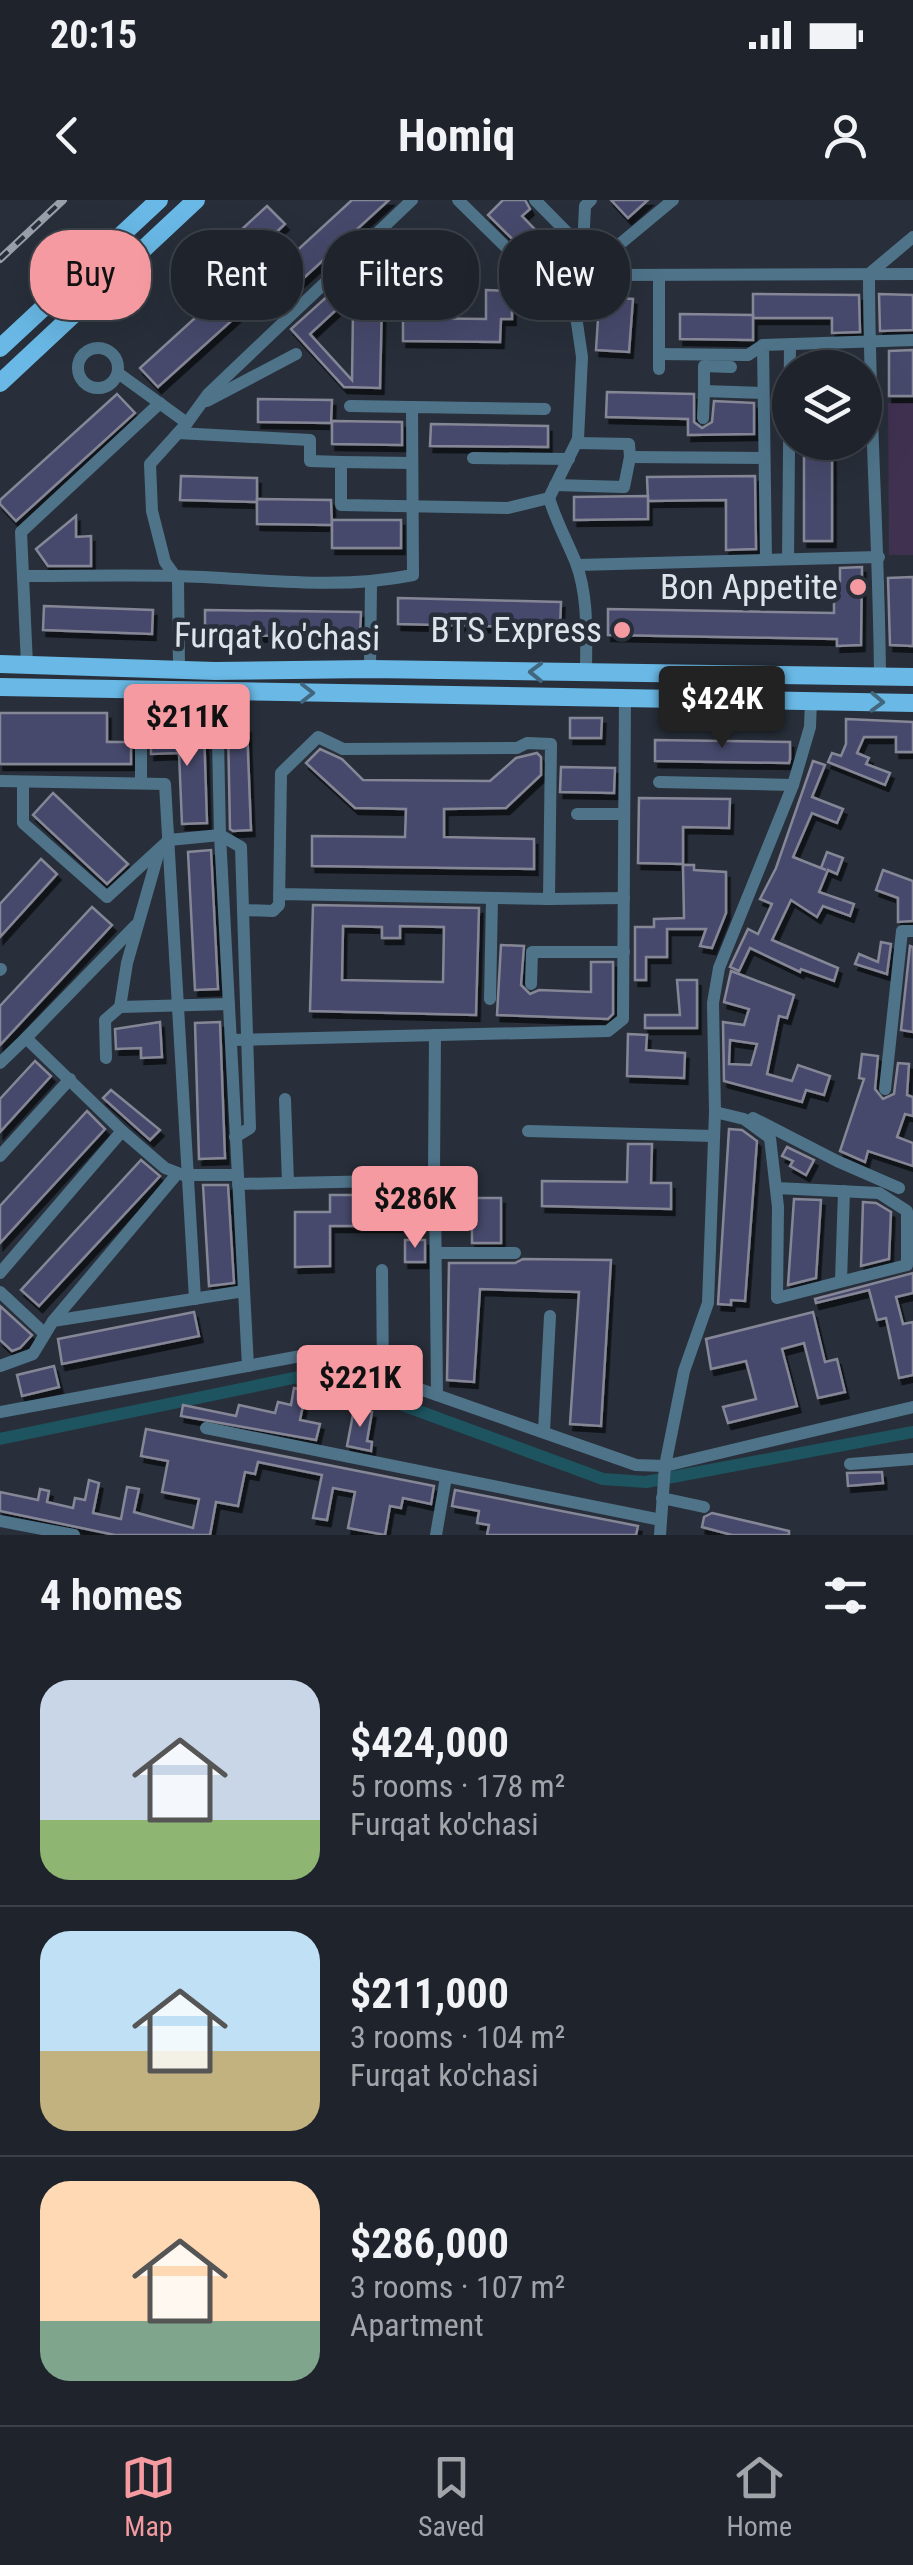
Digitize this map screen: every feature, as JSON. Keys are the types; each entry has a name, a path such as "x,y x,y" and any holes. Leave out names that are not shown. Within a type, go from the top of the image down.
{"main road":[{"path":"0,348 159,200"},
{"path":"0,383 196,200"},
{"name":"Furqat ko'chasi","path":"0,664 913,678"},
{"name":"Furqat ko'chasi","path":"0,687 913,703"}],"street":[{"path":"179,668 176,576 165,562 152,511 150,464 208,394 412,200"},
{"path":"458,200 499,240"},
{"path":"535,200 564,230"},
{"path":"583,230 584,206 591,200"},
{"path":"630,236 673,200"},
{"path":"869,274 913,238"},
{"path":"869,274 880,557 880,677"},
{"path":"630,276 913,274"},
{"path":"659,275 659,369"},
{"path":"577,320 582,357 577,443 552,491 557,525 577,565 585,601 586,673"},
{"path":"659,354 748,355 763,345 913,340"},
{"path":"763,345 766,560"},
{"path":"788,560 790,346"},
{"path":"200,404 296,354"},
{"path":"704,418 704,366 731,366"},
{"path":"118,373 160,403 183,428 310,440 310,461 412,463"},
{"path":"704,390 763,393"},
{"path":"26,666 20,532 160,403"},
{"path":"350,406 544,409"},
{"path":"22,576 176,576 317,584 371,583 414,575 412,407"},
{"path":"341,462 341,505 508,508 552,491 624,487 629,444 577,443"},
{"path":"630,457 764,458"},
{"path":"473,458 568,459"},
{"path":"577,565 880,557"},
{"path":"370,669 371,583"},
{"path":"217,692 220,834 248,1366"},
{"path":"231,1040 608,1032 623,1019 625,696"},
{"path":"206,1428 446,1476 660,1528 664,1466 684,1371 708,1303 715,1112 712,1003 719,968 793,786 810,726 811,700"},
{"path":"141,707 141,784"},
{"path":"243,910 272,910 279,904 281,773 318,737 343,749 516,748 527,743 551,744 549,899"},
{"path":"0,781 165,784 183,1175 195,1299"},
{"path":"23,782 22,824 108,897 165,844 220,834 241,847 250,1128 235,1138"},
{"path":"659,782 793,786"},
{"path":"577,814 624,814"},
{"path":"106,1058 105,1020 120,1007 138,922 165,844"},
{"path":"280,894 624,898"},
{"path":"490,999 492,898"},
{"path":"0,1063 138,922"},
{"path":"884,1090 902,931 913,932"},
{"path":"531,984 532,952 624,952"},
{"path":"120,1007 229,1004"},
{"path":"26,1038 122,1131 183,1175 288,1183 429,1180 434,1172 435,1035"},
{"path":"0,1156 70,1079"},
{"path":"285,1099 288,1183"},
{"path":"715,1112 754,1118 899,1188"},
{"path":"744,1119 770,1138 776,1188 776,1298 907,1265 907,1211 880,1194 776,1188"},
{"path":"0,1273 122,1131"},
{"path":"528,1131 714,1136"},
{"path":"0,1366 33,1354 53,1321 183,1175"},
{"path":"841,1282 844,1191"},
{"path":"435,1194 437,1395"},
{"path":"436,1253 516,1253"},
{"path":"382,1270 383,1376"},
{"path":"53,1321 244,1291"},
{"path":"0,1292 45,1334"},
{"path":"544,1431 550,1316"},
{"path":"0,1412 317,1352 636,1465 664,1466 913,1407"},
{"path":"850,1464 913,1459"},
{"path":"436,1535 446,1476"},
{"path":"663,1496 704,1508"},
{"path":"0,1521 74,1535"}],"shaded area":[{"path":"888,403 913,403 913,555 889,555"}],"building":[{"path":"352,200 389,200 356,230 323,230 323,260 303,279 303,245"},
{"path":"503,200 525,200 530,209 522,216 536,230 503,230 488,215"},
{"path":"611,200 648,200 628,218"},
{"path":"267,206 285,224 279,230 241,230"},
{"path":"486,290 499,290 500,342 403,341 403,320 486,319"},
{"path":"753,294 859,295 860,332 832,333 832,318 753,318"},
{"path":"879,294 913,295 913,330 880,331"},
{"path":"633,299 629,352 596,350 598,320 630,320"},
{"path":"323,300 325,320 310,334 352,380 353,320 382,320 380,388 344,387 291,329"},
{"path":"680,314 753,315 753,340 680,339"},
{"path":"193,320 232,320 158,387 140,368"},
{"path":"913,350 913,396 889,396 889,351"},
{"path":"607,392 694,394 694,422 702,428 712,422 714,401 754,403 754,434 688,435 688,419 606,417"},
{"path":"117,394 135,413 16,521 0,500"},
{"path":"258,399 332,400 331,423 258,422"},
{"path":"332,421 402,422 402,445 332,444"},
{"path":"431,424 548,426 548,447 430,446"},
{"path":"804,460 832,460 832,541 804,541"},
{"path":"181,476 257,478 257,502 180,500"},
{"path":"755,476 756,549 726,550 726,500 648,501 647,477"},
{"path":"648,496 648,519 574,520 574,497"},
{"path":"257,499 331,500 332,525 257,524"},
{"path":"76,516 76,537 91,536 91,566 48,566 36,549"},
{"path":"332,520 401,520 401,548 332,548"},
{"path":"862,567 861,645 837,646 837,639 608,635 608,609 834,613 834,581 840,581 840,568"},
{"path":"913,577 913,646 890,645 888,578"},
{"path":"398,598 561,602 560,628 398,624"},
{"path":"44,606 153,610 152,634 43,630"},
{"path":"205,610 361,612 360,637 205,635"},
{"path":"0,713 107,713 107,742 131,742 131,764 0,764"},
{"path":"570,718 602,718 601,738 570,738"},
{"path":"846,719 913,722 913,752 896,752 896,737 864,737 857,753 869,758 866,764 890,773 885,785 828,762 832,753 841,756 846,744"},
{"path":"247,727 251,830 233,831 228,728"},
{"path":"204,729 207,823 182,824 179,753 151,754 151,731"},
{"path":"655,740 790,742 790,759 789,763 655,761"},
{"path":"320,749 342,759 363,780 490,781 516,758 537,753 541,757 541,775 506,808 444,809 444,837 534,839 534,869 312,866 312,836 405,837 406,809 355,808 306,763"},
{"path":"813,761 825,765 812,797 843,809 837,823 812,813 793,857 826,870 821,868 827,852 843,858 837,874 828,870 819,892 854,904 850,916 823,906 817,917 791,900 772,940 838,968 834,981 801,969 800,972 750,948 739,971 730,967 748,929 758,934 772,904 760,899 776,868"},
{"path":"561,767 615,768 614,793 560,792"},
{"path":"53,793 128,864 107,884 33,815"},
{"path":"639,798 730,799 729,828 683,827 683,864 638,863"},
{"path":"211,850 218,989 195,990 188,852"},
{"path":"41,859 57,874 0,937 0,904"},
{"path":"683,865 694,865 694,870 726,872 726,913 712,948 700,946 706,929 667,929 667,957 646,957 646,980 635,980 635,927 654,927 654,919 684,918"},
{"path":"883,870 913,881 913,921 898,922 898,898 876,890"},
{"path":"313,905 479,908 476,1015 310,1011","holes":["343,926 382,927 382,938 400,938 400,926 444,927 443,982 342,980"]},
{"path":"92,907 112,925 0,1045 0,1006"},
{"path":"881,942 891,944 887,974 855,964 859,954 878,962"},
{"path":"501,945 524,946 521,985 530,994 539,990 591,992 591,962 613,962 613,1014 608,1019 497,1015"},
{"path":"910,946 913,947 913,1032 901,1030"},
{"path":"731,971 794,995 787,1018 779,1016 767,1074 792,1081 798,1065 830,1076 824,1095 806,1090 802,1102 724,1081 723,1022 744,1025 749,1009 724,1002","holes":["730,1040 757,1044 751,1065 729,1064"]},
{"path":"677,980 697,980 697,1028 645,1028 645,1015 680,1015"},
{"path":"160,1022 162,1057 141,1058 141,1048 116,1049 115,1029"},
{"path":"220,1022 225,1158 199,1159 195,1023"},
{"path":"628,1034 647,1035 646,1050 685,1053 684,1078 627,1076"},
{"path":"862,1054 878,1056 875,1089 883,1099 894,1094 898,1063 909,1064 907,1095 913,1097 913,1116 905,1114 897,1137 913,1143 913,1166 868,1151 865,1162 840,1151 864,1079 859,1078"},
{"path":"35,1061 51,1076 0,1132 0,1099"},
{"path":"111,1090 160,1130 150,1140 103,1098"},
{"path":"87,1111 105,1129 0,1243 0,1206"},
{"path":"729,1129 742,1130 757,1141 745,1301 731,1300 731,1305 718,1304"},
{"path":"628,1144 652,1144 651,1183 671,1183 671,1209 542,1206 542,1181 627,1182"},
{"path":"787,1147 814,1160 806,1175 782,1156"},
{"path":"141,1160 160,1176 39,1306 21,1290"},
{"path":"203,1185 228,1185 234,1283 209,1286"},
{"path":"330,1195 401,1195 401,1226 330,1226 330,1266 295,1267 295,1212 330,1212"},
{"path":"472,1198 501,1198 501,1243 472,1243"},
{"path":"794,1199 821,1200 816,1278 788,1285"},
{"path":"863,1202 876,1203 891,1212 889,1259 861,1266"},
{"path":"405,1240 425,1240 425,1262 405,1262"},
{"path":"523,1259 611,1260 601,1426 570,1424 579,1292 480,1289 474,1382 447,1380 449,1263 515,1263"},
{"path":"913,1273 913,1293 896,1297 903,1324 913,1322 913,1375 899,1378 886,1318 877,1320 869,1290 816,1303 815,1299"},
{"path":"0,1306 32,1335 12,1351 0,1340"},
{"path":"194,1312 199,1336 62,1364 58,1339"},
{"path":"813,1312 825,1362 837,1359 845,1392 818,1398 804,1343 782,1349 797,1406 728,1423 723,1407 756,1399 746,1361 711,1369 706,1339"},
{"path":"54,1366 59,1387 22,1396 17,1375"},
{"path":"294,1388 306,1391 300,1420 320,1424 316,1440 181,1416 183,1405 236,1416 239,1405 275,1413 278,1402 291,1405"},
{"path":"354,1409 372,1412 367,1441 372,1442 371,1451 347,1446"},
{"path":"146,1429 434,1486 431,1504 403,1498 401,1508 390,1506 385,1535 348,1528 355,1492 333,1488 327,1520 313,1518 322,1475 258,1462 255,1474 245,1472 238,1506 216,1502 210,1535 115,1535 0,1511 0,1492 38,1500 40,1489 49,1491 47,1502 73,1508 75,1498 85,1500 89,1480 99,1483 93,1513 121,1519 127,1487 139,1489 134,1512 193,1528 199,1499 162,1492 168,1461 141,1456"},
{"path":"882,1472 883,1483 848,1486 847,1473"},
{"path":"455,1490 638,1526 636,1535 487,1535 489,1525 477,1523 479,1511 452,1506"},
{"path":"712,1513 789,1531 789,1535 732,1535 702,1527 704,1517"}],"waterway":[{"path":"0,1439 308,1375 348,1385 603,1479 646,1482 913,1432"}],"railway":[{"path":"0,259 63,200"}],"place":[{"name":"Bon Appetite","path":"858,587"},
{"name":"BTS Express","path":"622,630"}]}
